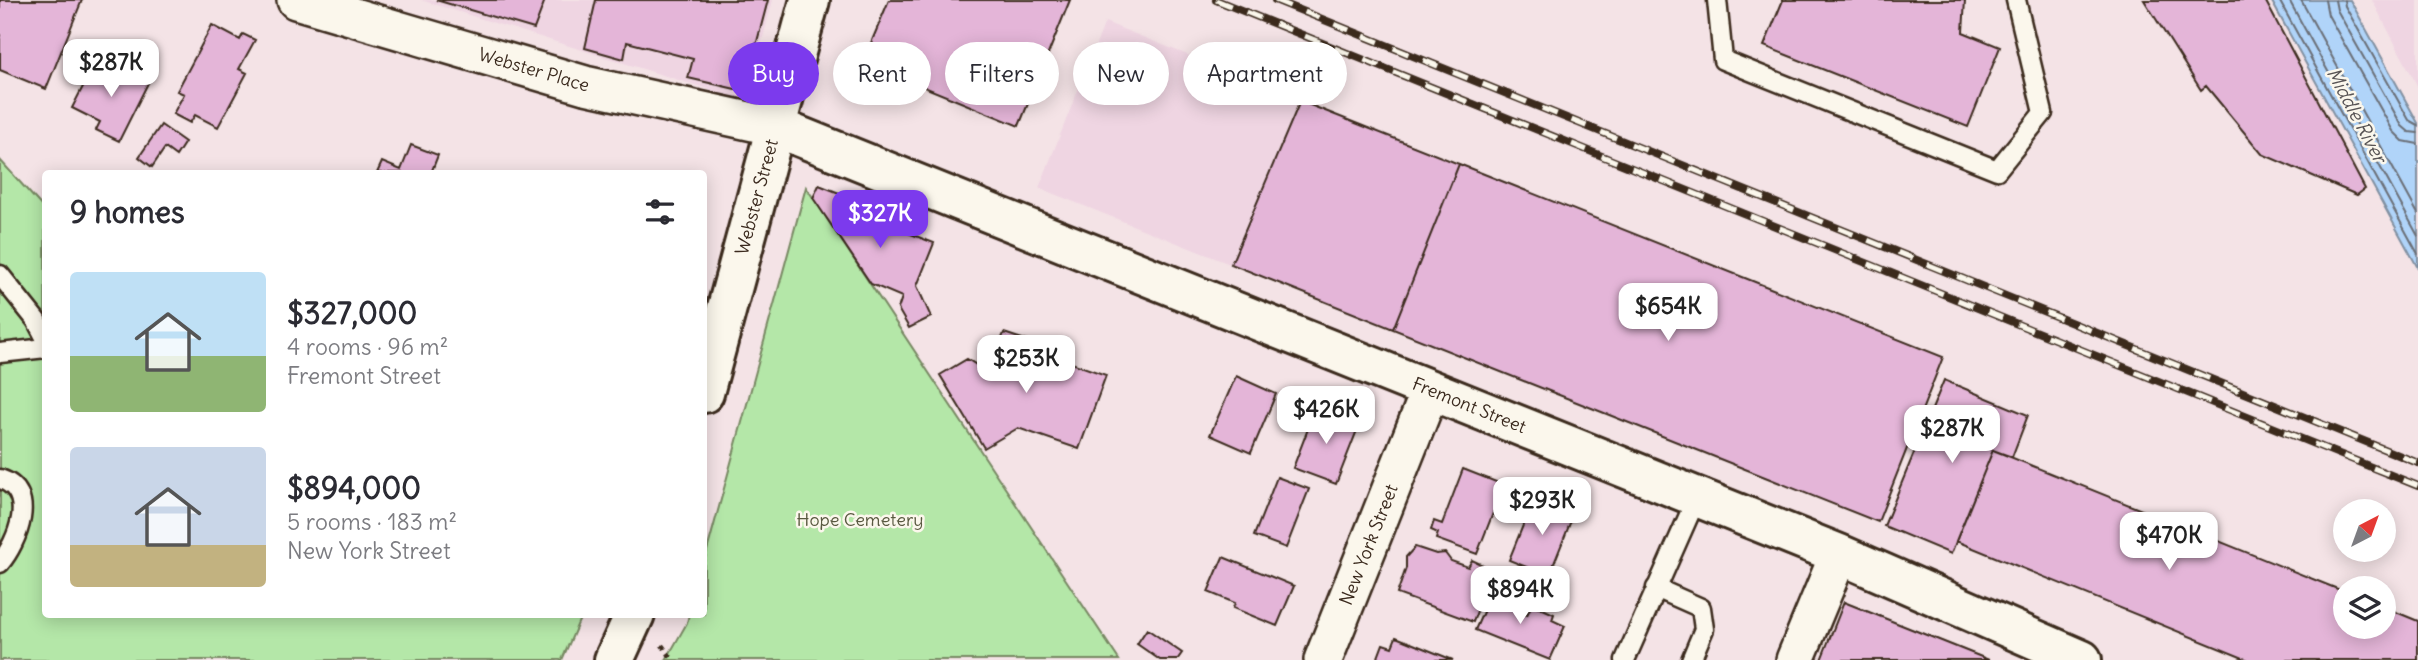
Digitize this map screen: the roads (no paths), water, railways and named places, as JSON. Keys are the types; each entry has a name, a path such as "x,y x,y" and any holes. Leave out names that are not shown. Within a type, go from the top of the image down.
{"street":[{"name":"Webster Place","path":"296,0 585,85 776,127"},
{"name":"Webster Street","path":"707,382 810,0"},
{"name":"Fremont Street","path":"776,127 1839,554 2082,660"},
{"name":"New York Street","path":"1323,660 1430,391"},
{"path":"1795,660 1839,554"},
{"path":"614,660 633,618"}],"lane":[{"path":"1717,0 1723,60 1997,170 2043,113 2016,0"},
{"path":"0,275 42,331"},
{"path":"0,353 42,348"},
{"path":"0,479 8,482 16,492 22,518 12,549 0,564"},
{"path":"1625,660 1697,497"},
{"path":"1656,588 1701,608 1704,629 1691,660"}],"water":[{"name":"Middle River","path":"2271,0 2350,0 2418,123 2418,268"}],"railway":[{"path":"1216,0 2418,486"},
{"path":"1275,0 2418,463"}],"park label":[{"name":"Hope Cemetery","path":"860,520"}]}
